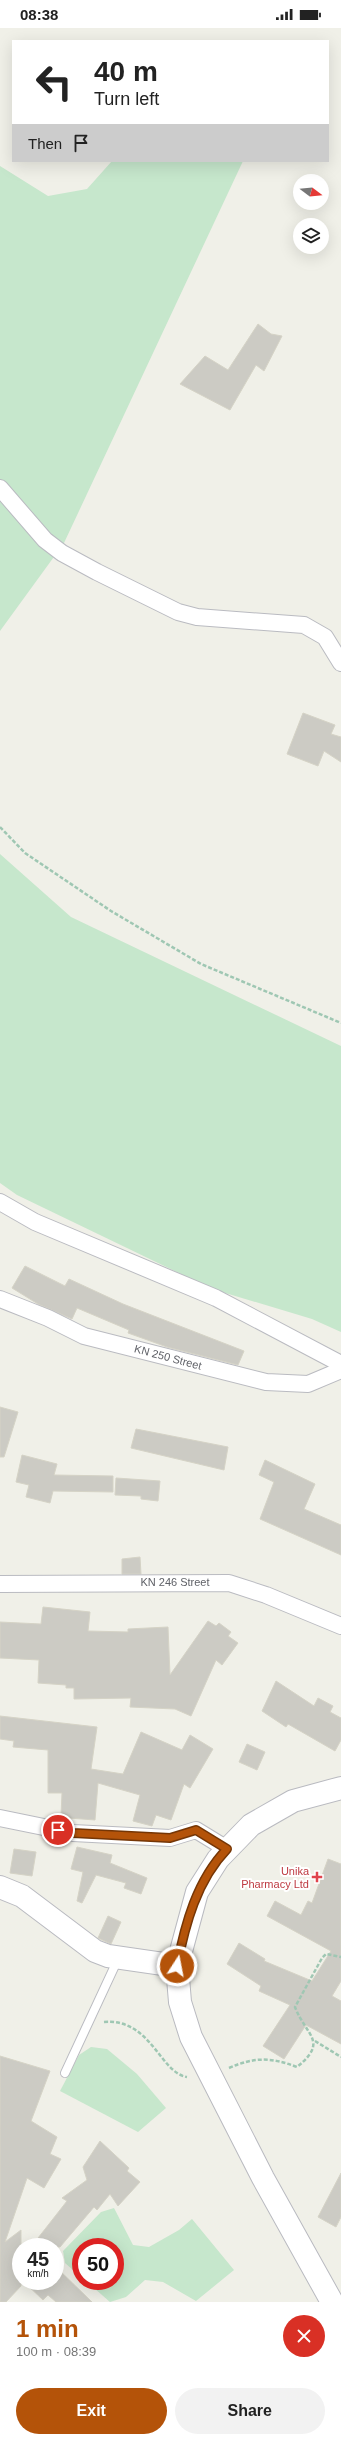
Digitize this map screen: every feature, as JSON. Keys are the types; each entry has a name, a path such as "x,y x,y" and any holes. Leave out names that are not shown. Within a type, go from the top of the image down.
{"main road":[{"path":"332,2302 263,2178 189,2030 180,2002 177,1966 197,1892 218,1859 227,1849 251,1825 293,1801 341,1788"},
{"path":"0,1887 22,1896 95,1951 108,1956 147,1963 177,1966"}],"street":[{"path":"0,488 45,540 62,553 97,572 178,612 197,618 304,625 325,637 341,663"},
{"path":"0,1202 35,1222 216,1298 341,1364"},
{"name":"KN 250 Street","path":"0,1299 48,1318 84,1336 266,1382 308,1384 341,1370"},
{"name":"KN 246 Street","path":"0,1584 229,1582 266,1595 341,1626"},
{"path":"0,1818 73,1833 170,1838 196,1830 227,1849"}],"lane":[{"path":"65,2073 120,1957"}],"path":[{"path":"0,827 24,853 111,911 201,964 341,1023"},
{"path":"341,1956 326,1954 322,1958 295,2007 300,2020 315,2041 341,2057"},
{"path":"86,2029 99,2022 110,2021 125,2025 140,2032 179,2076 211,2076 240,2063 258,2058 271,2058 297,2067 308,2059 314,2048 315,2041"}],"green space":[{"path":"111,162 243,162 64,543 0,631 0,166 48,196 87,189"},
{"path":"0,854 71,917 341,1046 341,1332 312,1319 212,1289 17,1195 0,1183"},
{"path":"91,2047 107,2049 137,2074 166,2108 138,2132 60,2091 79,2055"},
{"path":"114,2208 133,2245 149,2247 179,2230 192,2219 234,2270 196,2301 163,2282 145,2280 126,2297 110,2302 96,2290 124,2290 124,2238 76,2238 101,2212"},
{"path":"72,2242 72,2269 65,2263 64,2250"}],"building":[{"path":"258,324 271,334 282,336 264,371 256,365 230,410 180,384 205,356 228,370"},
{"path":"303,713 335,725 331,734 341,737 341,762 324,751 318,766 287,754"},
{"path":"25,1266 65,1286 69,1279 123,1304 244,1351 238,1365 167,1347 128,1333 129,1330 77,1308 72,1319 38,1304 12,1288"},
{"path":"0,1407 18,1412 4,1457 0,1457"},
{"path":"136,1429 228,1447 224,1470 131,1448"},
{"path":"22,1455 57,1464 54,1475 113,1476 113,1492 53,1491 50,1503 26,1497 29,1485 16,1482"},
{"path":"265,1460 315,1484 304,1509 341,1525 341,1555 260,1519 274,1482 259,1475"},
{"path":"116,1478 160,1481 158,1501 141,1499 141,1496 115,1495"},
{"path":"140,1557 141,1574 122,1574 122,1559"},
{"path":"43,1607 90,1612 88,1631 128,1632 128,1629 168,1627 170,1675 208,1621 216,1626 219,1623 231,1632 228,1636 238,1643 222,1665 216,1660 191,1716 175,1709 130,1707 131,1698 74,1699 74,1688 66,1688 66,1685 38,1683 39,1660 0,1658 0,1622 41,1624"},
{"path":"276,1681 314,1706 318,1698 333,1706 330,1712 341,1718 341,1740 335,1751 288,1724 286,1727 262,1711"},
{"path":"0,1716 97,1727 91,1769 123,1774 141,1732 182,1750 190,1735 213,1749 190,1788 184,1784 171,1820 156,1815 152,1826 133,1821 140,1795 98,1783 95,1820 69,1818 69,1816 61,1816 62,1793 48,1793 48,1750 13,1747 14,1741 0,1739"},
{"path":"247,1744 265,1752 257,1770 239,1762"},
{"path":"77,1847 112,1855 110,1863 147,1878 141,1894 124,1888 126,1883 96,1875 82,1903 77,1901 83,1872 71,1869"},
{"path":"14,1849 36,1852 32,1876 10,1873"},
{"path":"328,1859 341,1864 341,1981 332,1996 341,2001 341,2044 306,2025 284,2059 263,2046 290,2005 259,1991 261,1986 227,1964 239,1943 265,1959 264,1961 312,1981 331,1951 267,1916 275,1901 301,1915 308,1901 312,1903"},
{"path":"108,1916 121,1922 111,1944 98,1938"},
{"path":"0,2056 50,2071 31,2121 57,2137 50,2154 61,2159 44,2188 27,2178 5,2242 21,2230 21,2238 12,2238 12,2290 17,2290 6,2302 0,2302"},
{"path":"100,2141 129,2168 127,2171 140,2182 118,2206 110,2194 97,2210 94,2207 64,2242 64,2238 38,2238 67,2201 62,2198 87,2180 83,2167"},
{"path":"341,2173 341,2217 336,2227 318,2217"},
{"path":"64,2275 72,2283 72,2290 80,2290 92,2302 56,2302 48,2295 43,2300 32,2290 64,2290"}],"place":[{"name":"Unika Pharmacy Ltd","path":"317,1877"}],"route":[{"path":"58,1830 73,1833 170,1838 196,1830 227,1849 218,1859 197,1892 177,1966"}]}
